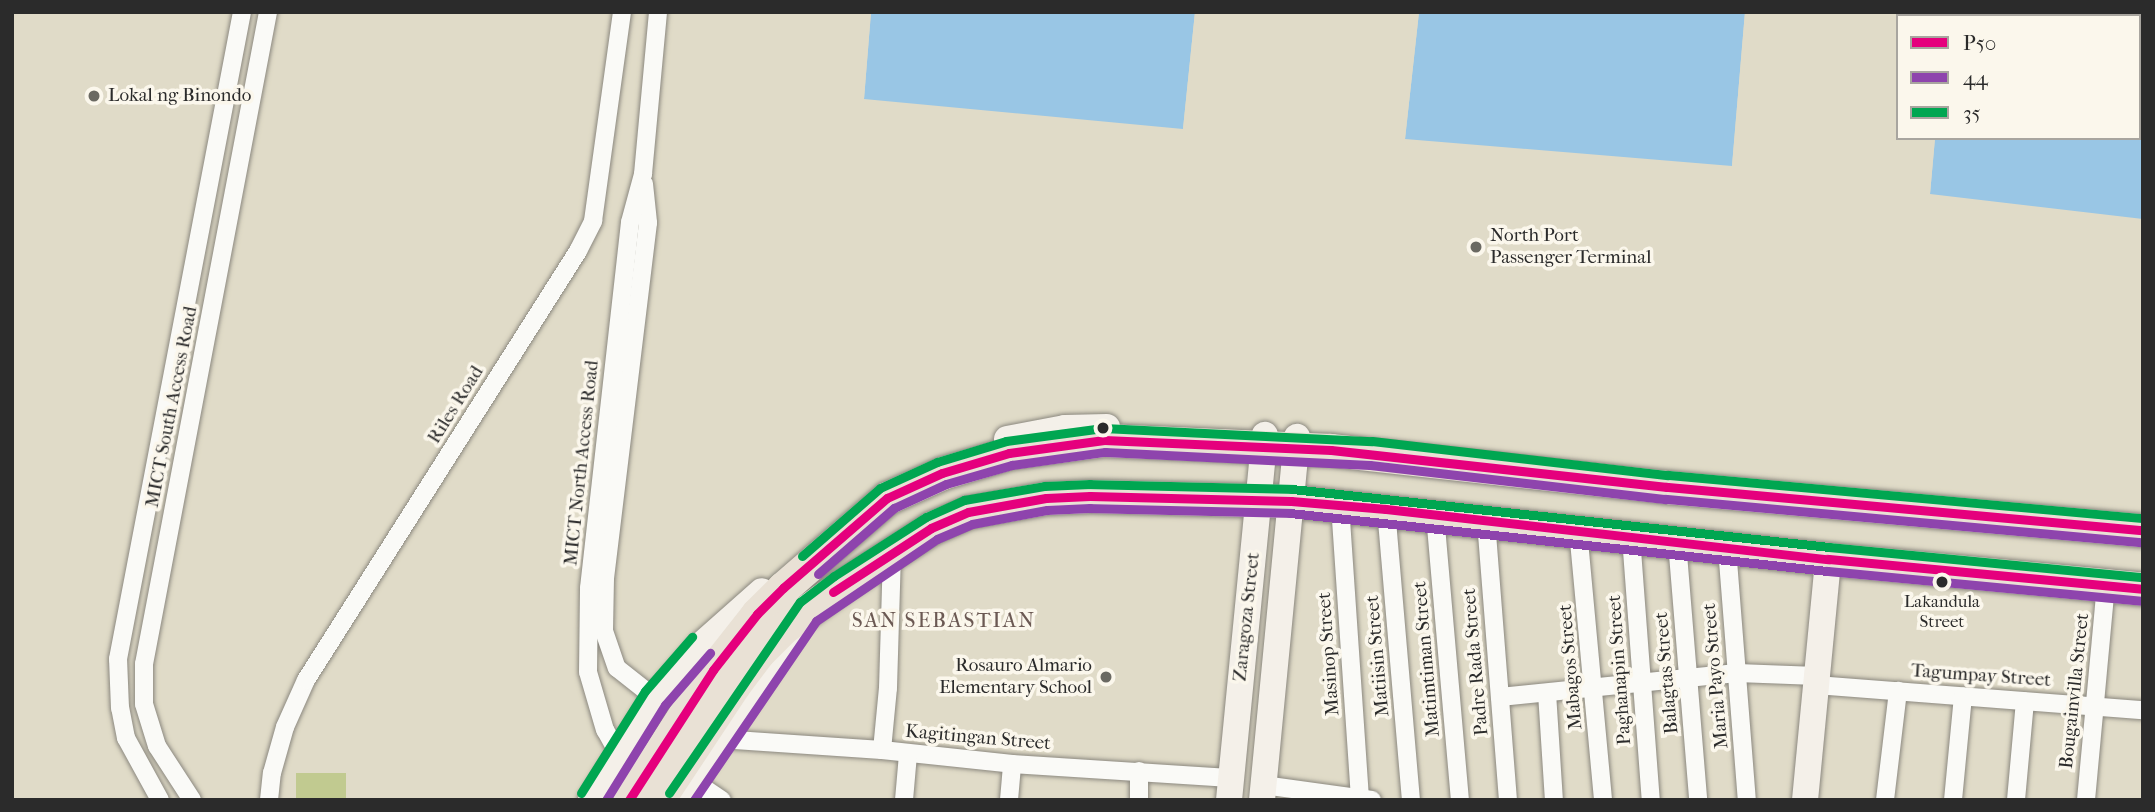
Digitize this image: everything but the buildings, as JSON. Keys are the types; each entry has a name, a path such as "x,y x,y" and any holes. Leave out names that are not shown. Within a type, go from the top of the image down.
{"highway":[{"path":"658,800 757,614 783,588 887,498 942,472 1009,453 1104,440 1289,443 1667,487 2143,530"},
{"path":"629,800 724,678 758,653 783,628 931,528 968,512 1046,498 1090,496 1340,505 1828,559 2143,589"}],"main road":[{"path":"591,800 654,698 701,645 879,488 935,462 1017,436 1065,428 1178,428 1289,443"},
{"name":"Zaragoza Street","path":"1230,789 1275,501 1289,443"},
{"name":"Zaragoza Street","path":"1262,792 1275,501"},
{"path":"1805,800 1828,559"},
{"path":"685,790 807,612"}],"street":[{"name":"MICT South Access Road","path":"160,800 126,738 120,708 118,659 242,12"},
{"name":"MICT South Access Road","path":"192,800 157,746 144,704 144,664 268,12"},
{"name":"Riles Road","path":"269,800 272,773 285,727 306,680 578,251 593,221 622,12"},
{"name":"MICT North Access Road","path":"618,753 604,730 588,672 589,588 630,222 643,174 658,12"},
{"name":"MICT North Access Road","path":"643,174 648,223 605,578 604,631 617,668 654,698"},
{"name":"Masinop Street","path":"1340,505 1364,799"},
{"name":"Matiisin Street","path":"1386,509 1411,800"},
{"name":"Matimtiman Street","path":"1435,515 1460,800"},
{"name":"Padre Rada Street","path":"1486,520 1508,800"},
{"name":"Mabagos Street","path":"1578,530 1595,688 1603,800"},
{"name":"Paghanapin Street","path":"1631,537 1651,800"},
{"name":"Balagtas Street","path":"1677,542 1698,800"},
{"name":"Maria Payo Street","path":"1727,548 1747,800"},
{"path":"882,750 888,688 892,554"},
{"name":"Bougainvilla Street","path":"2086,800 2106,586"},
{"name":"Tagumpay Street","path":"1500,697 1737,673 1898,691 2143,710"},
{"path":"1885,800 1898,691"},
{"path":"1547,693 1554,800"},
{"path":"1953,800 1963,696"},
{"path":"2016,800 2025,701"},
{"name":"Kagitingan Street","path":"720,739 882,750 1012,764 1139,771 1230,789"},
{"path":"904,800 908,754"},
{"path":"1009,800 1012,764"},
{"path":"150,784 172,770"},
{"path":"1139,771 1139,800"},
{"path":"685,790 722,800"},
{"path":"1262,792 1364,799"}],"green space":[{"path":"296,773 346,773 346,800 296,800"}],"water":[{"path":"871,12 1195,12 1183,129 864,99"},
{"path":"1419,12 1745,12 1732,166 1405,139"},
{"path":"2143,12 2143,219 1930,194 1935,140 2141,140 2141,14 1945,14"}],"pier":[{"path":"868,12 871,12 864,99 860,100"},
{"path":"1195,12 1199,12 1186,129 1183,129"},
{"path":"1416,12 1419,12 1405,139 1401,139"},
{"path":"1745,12 1749,13 1736,166 1732,166"},
{"path":"1931,140 1935,140 1930,194 1927,194"}],"transit line":[{"name":"35","path":"802,556 880,488 937,462 1006,441 1103,428 1372,441 1668,475 2143,518"},
{"name":"P50","path":"629,800 713,670 757,614 783,588 887,498 942,473 1009,453 1104,440 1331,450 1667,487 2143,530"},
{"name":"44","path":"818,574 894,508 946,484 1012,465 1105,452 1370,465 1666,499 2142,542"},
{"name":"35","path":"669,793 800,602 834,576 926,517 964,500 1044,486 1090,484 1292,489 1829,547 2143,577"},
{"name":"P50","path":"833,592 931,528 968,512 1046,498 1090,496 1291,501 1386,509 1828,559 2143,589"},
{"name":"44","path":"694,800 816,621 937,539 972,524 1047,510 1090,508 1290,513 1827,571 2142,601"},
{"name":"35","path":"581,793 645,691 692,637"},
{"name":"44","path":"606,800 665,705 710,653"}],"place":[{"name":"Lokal ng Binondo","path":"94,96"},
{"name":"North Port Passenger Terminal","path":"1476,247"},
{"name":"Lakandula Street","path":"1942,582"},
{"name":"Rosauro Almario Elementary School","path":"1106,677"}],"district":[{"name":"SAN SEBASTIAN","path":"944,620"}]}
